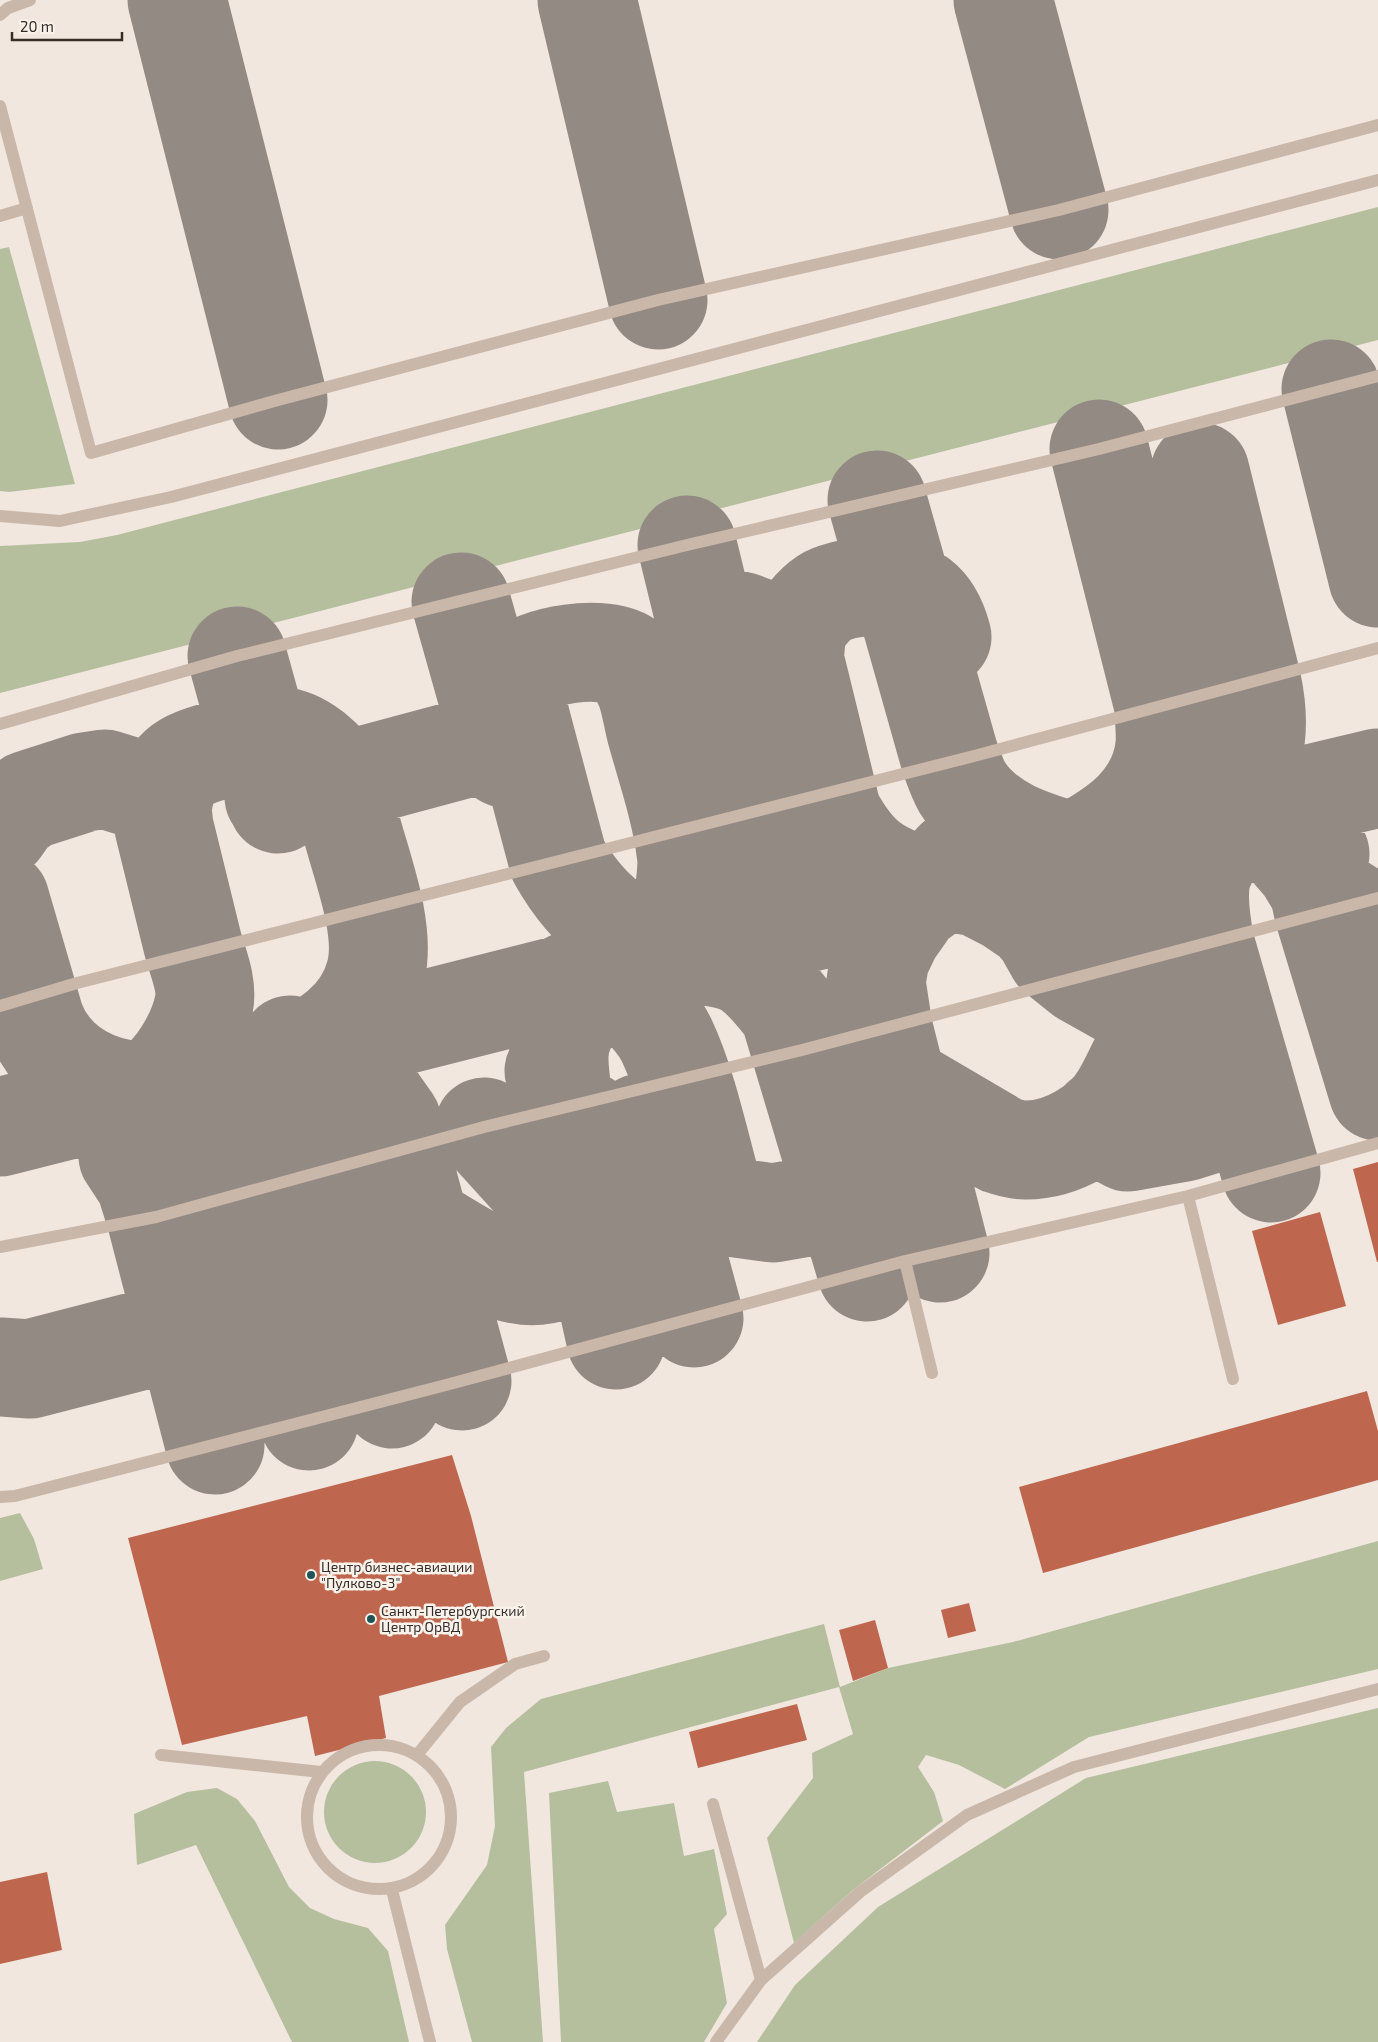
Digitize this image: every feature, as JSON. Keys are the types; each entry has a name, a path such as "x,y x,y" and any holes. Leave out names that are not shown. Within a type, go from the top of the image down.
{"lane":[{"path":"0,15 8,8 30,0"},
{"path":"0,106 91,453 278,400 658,300 1059,210 1378,124"},
{"path":"0,516 60,520 170,497 1378,180"},
{"path":"0,216 27,208"},
{"path":"0,724 237,656 687,545 1099,449 1378,376"},
{"path":"0,1006 86,980 974,756 1378,648"},
{"path":"0,1246 156,1216 555,1108 802,1050 1378,898"},
{"path":"0,1498 15,1496 446,1385 905,1261 1188,1196 1378,1143"},
{"path":"1188,1196 1233,1379"},
{"path":"905,1261 932,1373"},
{"path":"417,1754 460,1702 515,1664 544,1656"},
{"path":"716,2042 761,1980 860,1892 967,1815 1074,1767 1378,1689"},
{"path":"384,1744 417,1754 442,1779 452,1813 446,1848 424,1875 392,1890 356,1888 326,1869 308,1839 306,1804 321,1772 349,1750 384,1744"},
{"path":"160,1756 321,1772"},
{"path":"713,1804 761,1980"},
{"path":"392,1890 430,2042"}],"green space":[{"path":"1378,207 1378,340 0,693 0,546 80,542 117,535"},
{"path":"9,247 75,484 9,492 0,491 0,249"},
{"path":"20,1513 34,1539 43,1569 0,1581 0,1518"},
{"path":"1378,1541 1378,1669 1089,1737 1005,1789 959,1765 926,1755 918,1767 934,1792 943,1821 853,1890 794,1943 767,1838 813,1778 812,1753 853,1734 839,1687 524,1772 543,2042 472,2042 447,1949 445,1925 487,1865 495,1826 491,1747 506,1728 541,1699 824,1624 840,1687 888,1668 1013,1642"},
{"path":"1378,1708 1378,2042 757,2042 795,1985 878,1907 1086,1778"},
{"path":"375,1761 394,1765 411,1776 422,1793 426,1812 422,1831 411,1848 394,1859 375,1863 356,1859 339,1848 328,1831 324,1812 328,1793 339,1776 356,1765"},
{"path":"608,1781 617,1812 674,1803 684,1856 714,1849 727,1914 714,1929 727,2003 704,2042 561,2042 549,1793"},
{"path":"217,1788 237,1799 255,1821 289,1887 310,1908 334,1919 368,1928 388,1951 409,2042 292,2042 196,1845 137,1865 134,1814 187,1792"}],"building":[{"path":"1378,1162 1378,1262 1377,1262 1353,1169"},
{"path":"1320,1212 1346,1306 1278,1325 1252,1231"},
{"path":"1367,1391 1378,1431 1378,1480 1043,1573 1019,1487"},
{"name":"Центр бизнес-авиации \"Пулково-3\"","path":"452,1455 471,1516 508,1662 379,1696 386,1738 315,1756 307,1716 182,1745 128,1538"},
{"path":"969,1603 976,1631 948,1638 941,1610"},
{"path":"875,1620 888,1668 853,1681 839,1630"},
{"path":"797,1704 807,1740 698,1768 689,1732"},
{"path":"47,1872 62,1950 0,1964 0,1882"}],"taxiway":[{"path":"177,0 278,400"},
{"path":"587,0 658,300"},
{"path":"1003,0 1059,210"},
{"path":"1331,389 1378,578"},
{"path":"1099,449 1164,706 1176,728 1205,760"},
{"path":"1192,823 1212,809 1240,780 1249,764 1257,728 1252,683 1200,472"},
{"path":"877,500 949,755 958,780 972,800 997,822 1026,836 1073,852 1120,823 1134,811 1155,782 1165,745 1164,706"},
{"path":"687,545 752,811 763,830 793,863"},
{"path":"794,658 798,627 803,619 819,601 829,595 854,588 878,586 901,589 911,593 924,602 931,611 942,637"},
{"path":"461,602 505,758"},
{"path":"740,621 770,634 794,658 832,813 830,850 818,879"},
{"path":"631,966 649,949 657,940 665,931 682,899 687,861 677,806 647,694 642,681 630,663 618,656 604,653 588,652 553,657 526,668 518,675 514,694 558,860 581,894 595,909 625,932 643,941 662,948 719,958 740,964 761,978 789,1011 867,1272"},
{"path":"237,656 278,804"},
{"path":"162,809 168,782 173,773 187,761 264,736 278,736 297,741 321,758 339,782 345,798 375,917 378,936 376,971 366,996 357,1011 345,1024 326,1039 316,1044 304,1047 290,1045"},
{"path":"274,797 340,782 500,739"},
{"path":"0,1127 842,914 882,899 1013,865 1106,846 1209,818 1378,778"},
{"path":"0,829 12,812 29,800 85,782 105,779 147,792 162,809 164,827 205,988 204,1004 197,1027 184,1052 168,1074 149,1088 123,1089 94,1081 58,1057 41,1034 35,1020 0,900"},
{"path":"1271,1173 1205,944 1199,895 1201,878 1206,864 1230,828 1240,819 1253,812 1276,804 1289,802"},
{"path":"691,946 713,926 732,902 739,889 750,861 753,833 752,811"},
{"path":"832,813 851,843 871,863 883,871 912,883 930,888 955,860"},
{"path":"1188,827 1209,818 1236,822 1262,830 1286,845 1305,867 1319,890 1378,927"},
{"path":"1320,854 1319,884 1324,913 1378,1091"},
{"path":"1004,871 1025,864 1056,868 1092,884 1117,904 1133,933 1152,997 1165,1053"},
{"path":"940,1253 883,1028 876,982 880,958 892,933 913,903 937,886 959,884 978,887 1009,903 1031,918 1043,931 1056,954 1082,975 1155,1016 1243,1075 1232,1098 1220,1112 1203,1126 1184,1132 1128,1142 1113,1134 1101,1119"},
{"path":"611,971 584,1000 563,1034 559,1059 564,1106 652,1165 736,1208 773,1213 813,1206 842,1185 867,1155 880,1131"},
{"path":"570,981 604,989 628,999 640,1006 661,1031 667,1041 681,1077 714,1195"},
{"path":"309,1421 248,1196 242,1159 242,1141 245,1124 257,1092 277,1067 295,1051 345,1070 368,1088 392,1122 462,1381"},
{"path":"863,1064 1001,1145 1024,1150 1038,1149 1067,1141 1093,1126 1114,1106 1138,1063"},
{"path":"156,1217 149,1167 153,1142 166,1115 186,1092 228,1068 268,1077 297,1096 313,1110 322,1126 392,1399"},
{"path":"554,1071 564,1106 616,1340"},
{"path":"641,1123 694,1318"},
{"path":"484,1127 593,1247"},
{"path":"128,1156 145,1182 156,1217 215,1445"},
{"path":"387,1203 475,1257 509,1272 542,1275 558,1271 576,1263 596,1250"},
{"path":"0,1367 30,1369 185,1329 215,1314 239,1290"}],"place":[{"name":"Центр бизнес-авиации \"Пулково-3\"","path":"311,1575"},
{"name":"Санкт-Петербургский Центр ОрВД","path":"371,1619"}]}
